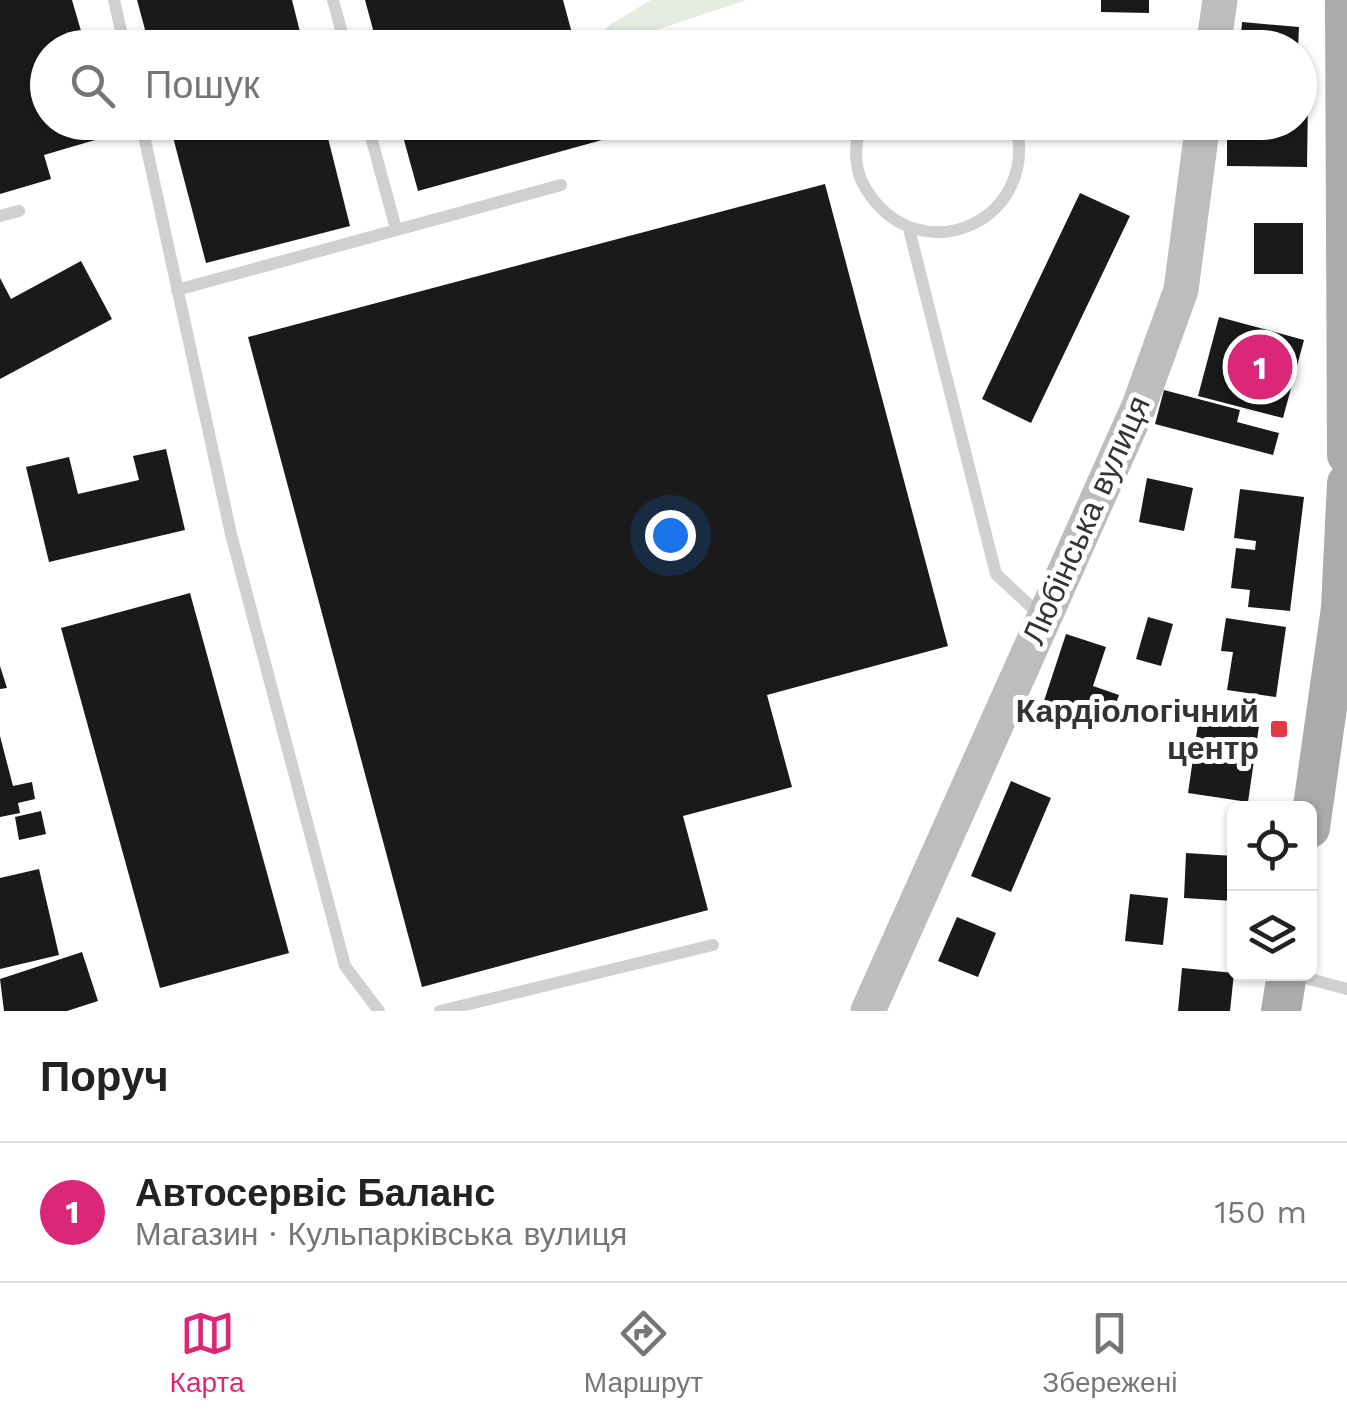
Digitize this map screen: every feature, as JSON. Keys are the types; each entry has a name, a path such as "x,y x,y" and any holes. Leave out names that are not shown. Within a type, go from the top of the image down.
{"main road":[{"path":"1216,30 1220,0"},
{"path":"1344,0 1347,454"},
{"name":"Любінська вулиця","path":"868,1011 1139,406 1181,290 1201,140"},
{"path":"1314,801 1341,608 1347,483"},
{"path":"1281,1011 1286,981"}],"lane":[{"path":"114,0 121,30"},
{"path":"334,0 342,30"},
{"path":"145,140 231,534 345,966 380,1011"},
{"path":"372,140 396,228"},
{"path":"855,140 859,177 878,209 908,229 946,234 980,222 1007,197 1020,162 1017,140"},
{"path":"177,290 561,184"},
{"path":"0,216 18,212"},
{"path":"908,229 996,574 1042,617"},
{"path":"440,1011 712,944"},
{"path":"1315,981 1347,989"}],"shaded area":[{"path":"651,0 747,0 656,30 605,30"}],"building":[{"path":"0,0 72,0 81,30 30,30 30,140 95,140 44,155 51,179 0,194"},
{"path":"137,0 292,0 300,30 145,30"},
{"path":"365,0 563,0 571,30 373,30"},
{"path":"1101,0 1149,0 1149,13 1101,12"},
{"path":"1242,22 1299,27 1299,30 1241,30"},
{"path":"174,140 328,140 350,226 206,263"},
{"path":"404,140 602,140 418,191"},
{"path":"1227,140 1307,140 1307,167 1227,166"},
{"path":"825,184 948,646 767,695 792,787 683,816 708,910 422,987 248,337"},
{"path":"1080,193 1130,216 1031,423 982,399"},
{"path":"1254,223 1303,223 1303,274 1254,274"},
{"path":"81,261 112,319 0,379 0,278 11,299"},
{"path":"1219,317 1304,340 1283,418 1198,396"},
{"path":"1164,390 1240,410 1237,422 1279,433 1273,455 1155,424"},
{"path":"166,449 185,530 49,562 26,467 69,457 78,494 139,480 133,456"},
{"path":"1147,478 1193,488 1184,531 1139,522"},
{"path":"1240,489 1304,497 1290,611 1248,607 1250,590 1231,588 1236,548 1255,550 1256,541 1234,538"},
{"path":"190,593 289,953 160,988 61,628"},
{"path":"1148,617 1173,624 1161,666 1136,659"},
{"path":"1226,618 1286,627 1276,697 1227,690 1233,652 1221,651"},
{"path":"1066,634 1106,647 1093,686 1119,695 1108,726 1043,704"},
{"path":"0,666 7,688 0,689"},
{"path":"1200,710 1260,719 1248,801 1188,793"},
{"path":"0,736 13,786 32,782 35,799 18,803 20,813 0,817"},
{"path":"1011,781 1051,798 1011,892 971,876"},
{"path":"41,811 46,834 19,840 15,817"},
{"path":"1186,853 1227,856 1227,901 1184,898"},
{"path":"39,869 59,955 0,969 0,878"},
{"path":"1130,894 1168,898 1163,945 1125,941"},
{"path":"957,917 996,933 978,977 938,961"},
{"path":"82,952 98,1001 67,1011 4,1011 0,979"},
{"path":"1182,968 1227,972 1227,981 1233,981 1230,1011 1178,1011"}],"place":[{"name":"Автосервіс Баланс","path":"1260,367"},
{"name":"Кардіологічний центр","path":"1279,729"}]}
